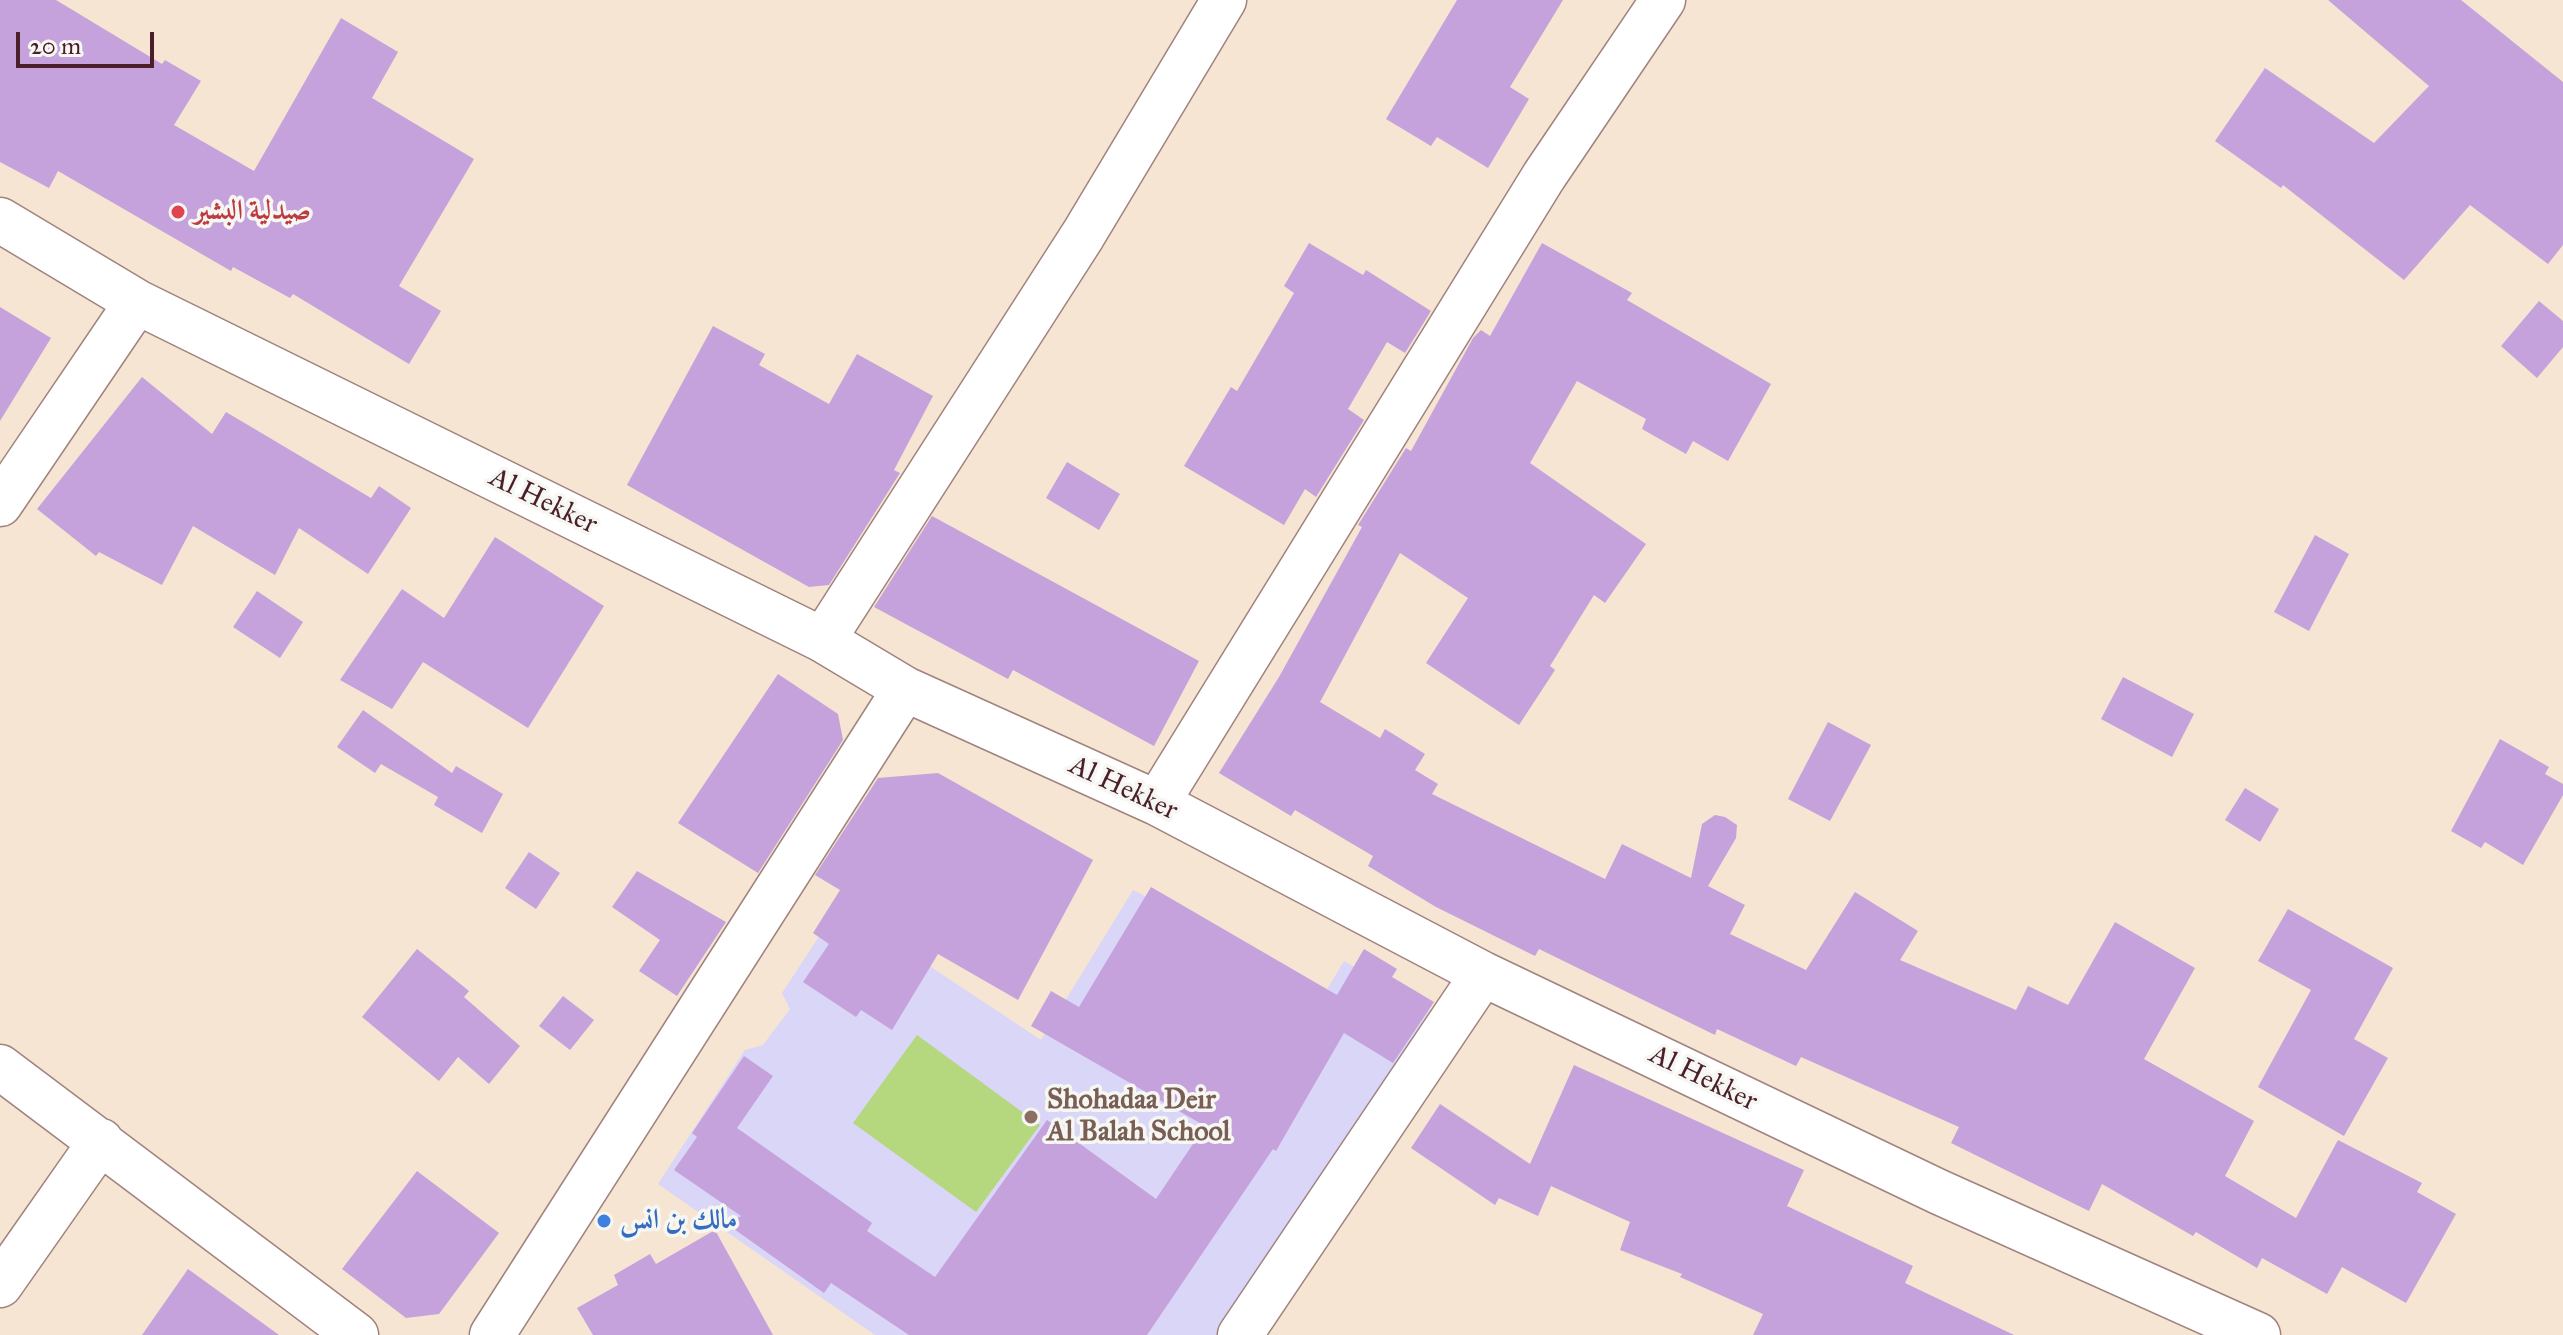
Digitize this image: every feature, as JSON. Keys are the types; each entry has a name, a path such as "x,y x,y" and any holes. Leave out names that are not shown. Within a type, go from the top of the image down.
{"street":[{"path":"823,640 1083,235 1224,0"},
{"path":"1157,803 1544,176 1663,0"},
{"name":"Al Hekker","path":"0,220 137,302 823,640 905,689 1157,803 1483,974 1939,1192 2258,1335"},
{"path":"0,504 137,302"},
{"path":"492,1335 905,689"},
{"path":"1240,1335 1483,974"},
{"path":"0,1067 356,1335"},
{"path":"0,1285 101,1141"}],"shaded area":[{"name":"Shohadaa Deir Al Balah School","path":"1133,890 1326,991 1344,961 1430,1010 1221,1335 875,1335 658,1184 745,1050 763,1045 790,1009 782,993 839,906 1041,1040"}],"green space":[{"path":"917,1035 1040,1125 976,1212 853,1123"}],"building":[{"path":"0,0 56,0 162,64 165,60 201,81 174,125 254,171 341,18 398,52 372,98 474,159 399,286 441,311 409,364 293,294 290,298 233,267 231,271 58,171 49,188 0,162"},
{"path":"1457,0 1563,0 1510,87 1529,99 1488,168 1437,137 1431,146 1386,119"},
{"path":"2328,0 2461,0 2563,82 2563,245 2548,264 2470,205 2404,280 2283,185 2281,188 2215,141 2265,68 2374,143 2429,86"},
{"path":"1309,243 1363,275 1366,270 1431,311 1405,353 1387,342 1348,409 1364,420 1316,497 1305,489 1284,525 1184,466 1231,387 1237,391 1294,293 1284,286"},
{"path":"1542,243 1632,293 1627,300 1771,384 1728,461 1693,441 1686,454 1642,429 1646,419 1577,381 1530,463 1646,544 1605,603 1594,595 1550,666 1555,670 1519,725 1426,663 1468,598 1400,553 1320,702 1380,738 1385,729 1425,754 1415,770 1438,784 1432,794 1605,879 1622,844 1691,878 1702,824 1715,815 1725,817 1737,825 1736,838 1708,886 1745,905 1730,934 1806,970 1855,892 1918,931 1900,960 2016,1010 2028,986 2068,1005 2115,922 2195,968 2144,1059 2254,1121 2225,1176 2296,1218 2338,1140 2422,1183 2417,1192 2456,1214 2406,1303 2342,1267 2327,1294 2262,1258 2257,1268 2196,1232 2193,1236 2102,1184 2089,1211 1951,1143 1959,1127 1801,1057 1796,1066 1717,1029 1715,1035 1539,949 1535,956 1436,907 1368,866 1373,856 1295,810 1291,816 1219,773 1279,677 1362,527 1358,525 1406,448 1411,451 1473,338 1481,330 1490,336"},
{"path":"2539,301 2563,321 2563,347 2537,378 2501,346"},
{"path":"0,307 51,338 0,421"},
{"path":"713,326 765,354 759,365 829,404 857,354 933,396 894,470 900,473 829,585 809,587 627,485"},
{"path":"142,377 212,434 226,412 371,498 379,486 411,508 368,574 299,528 275,575 193,526 162,585 99,552 96,556 37,509"},
{"path":"1067,462 1120,494 1099,530 1046,498"},
{"path":"932,516 1199,661 1154,746 1013,670 1008,679 874,607"},
{"path":"2315,535 2349,554 2309,631 2274,612"},
{"path":"495,537 604,606 528,728 423,662 392,709 340,680 402,589 444,618"},
{"path":"257,591 303,622 280,658 233,627"},
{"path":"778,674 838,714 843,740 758,873 678,823"},
{"path":"2123,677 2194,714 2172,757 2101,719"},
{"path":"363,710 452,773 456,766 503,794 482,833 434,805 438,797 381,764 375,773 337,747"},
{"path":"1828,722 1871,745 1830,821 1788,799"},
{"path":"2500,739 2549,767 2545,774 2563,784 2563,795 2523,865 2485,842 2481,848 2451,831"},
{"path":"938,773 1093,860 1018,1000 938,954 892,1030 861,1010 856,1017 803,982 829,944 813,933 840,890 815,875 878,778"},
{"path":"2245,788 2279,809 2260,842 2225,820"},
{"path":"529,852 560,873 536,909 505,888"},
{"path":"637,871 726,922 677,996 639,971 660,940 612,907"},
{"path":"1151,887 1337,995 1364,949 1397,969 1392,977 1434,1002 1393,1063 1344,1033 1276,1151 1273,1149 1147,1335 909,1335 831,1283 824,1293 727,1224 741,1216 674,1170 697,1137 692,1133 744,1056 773,1076 737,1128 872,1223 867,1231 935,1277 1047,1120 1156,1199 1205,1126 1031,1026 1051,991 1079,1007"},
{"path":"2288,909 2393,968 2354,1039 2388,1058 2344,1136 2258,1087 2311,990 2258,961"},
{"path":"417,949 469,991 464,997 520,1046 489,1084 458,1057 439,1081 362,1017"},
{"path":"563,996 594,1020 570,1050 539,1026"},
{"path":"1574,1065 1804,1170 1787,1206 1913,1266 1905,1283 2014,1335 1753,1335 1763,1314 1680,1277 1682,1274 1620,1250 1630,1222 1551,1186 1538,1216 1499,1198 1495,1205 1411,1148 1440,1104 1530,1164"},
{"path":"417,1171 499,1233 439,1314 406,1318 342,1269"},
{"path":"715,1230 773,1335 593,1335 577,1308 618,1285 614,1275 650,1254 656,1264"},
{"path":"188,1269 279,1335 142,1335"}],"place":[{"name":"صيدلية البشير","path":"178,212"},
{"name":"Shohadaa Deir Al Balah School","path":"1031,1117"},
{"name":"مالك بن انس","path":"604,1221"}]}
